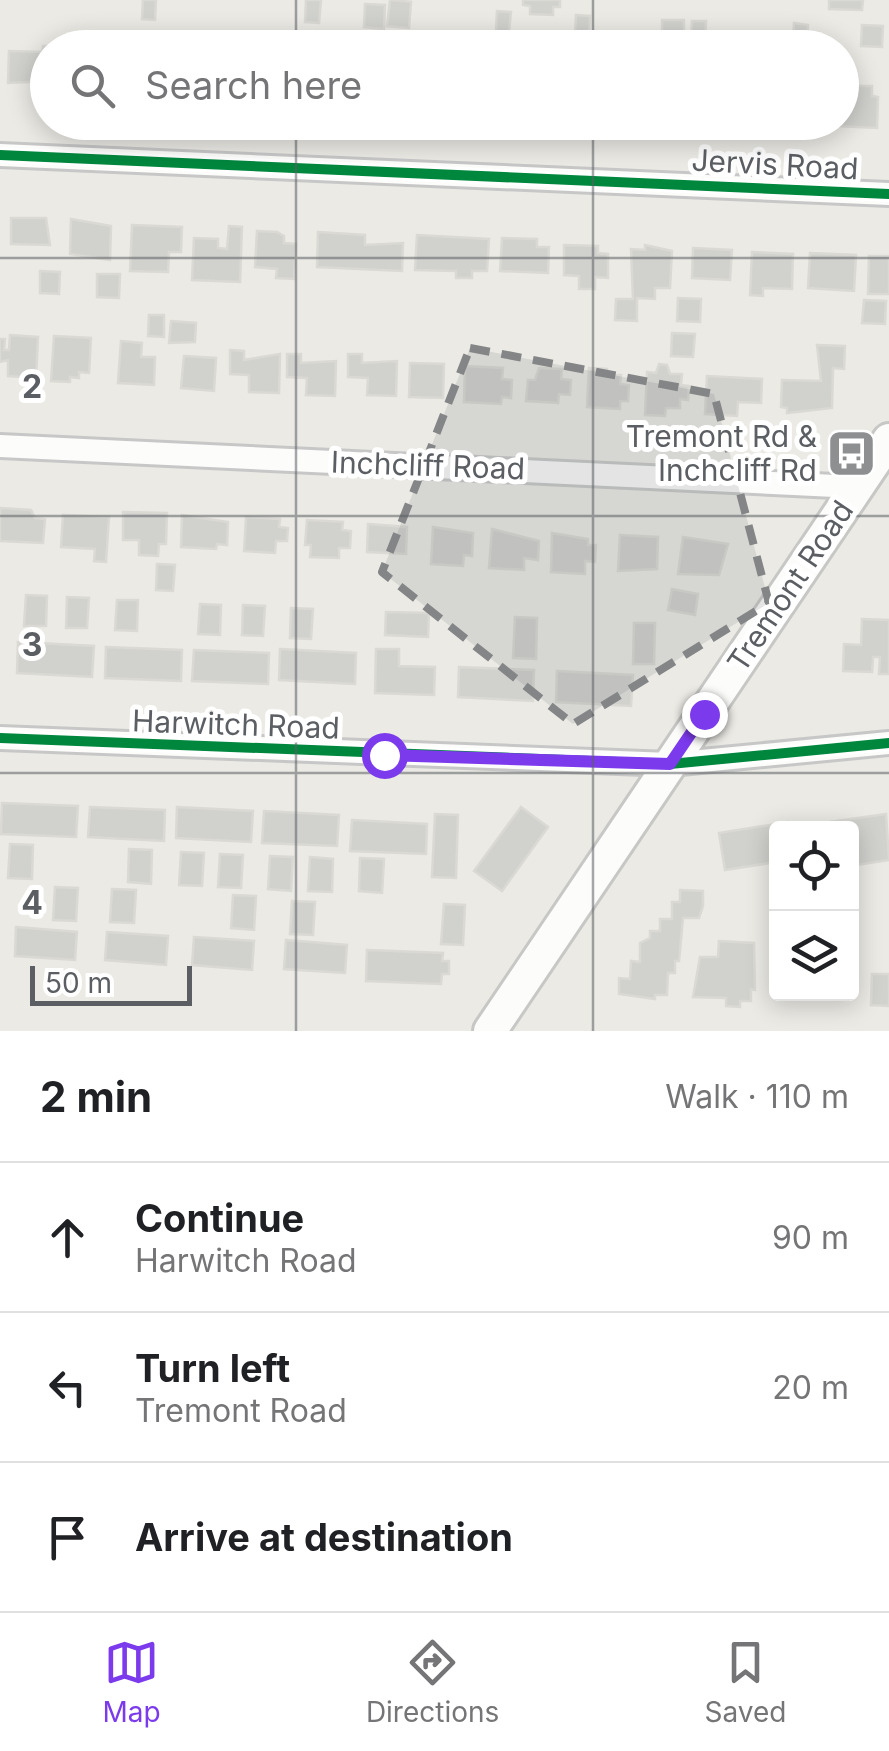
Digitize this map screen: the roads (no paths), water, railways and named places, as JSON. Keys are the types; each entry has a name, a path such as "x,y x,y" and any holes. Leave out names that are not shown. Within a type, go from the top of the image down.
{"main road":[{"name":"Tremont Road","path":"490,1031 889,440"}],"street":[{"name":"Jervis Road","path":"0,155 889,194"},
{"name":"Inchcliff Road","path":"0,446 856,487"},
{"name":"Harwitch Road","path":"0,738 670,764 889,743"}],"place":[{"name":"Tremont Rd & Inchcliff Rd","path":"852,453"}]}
